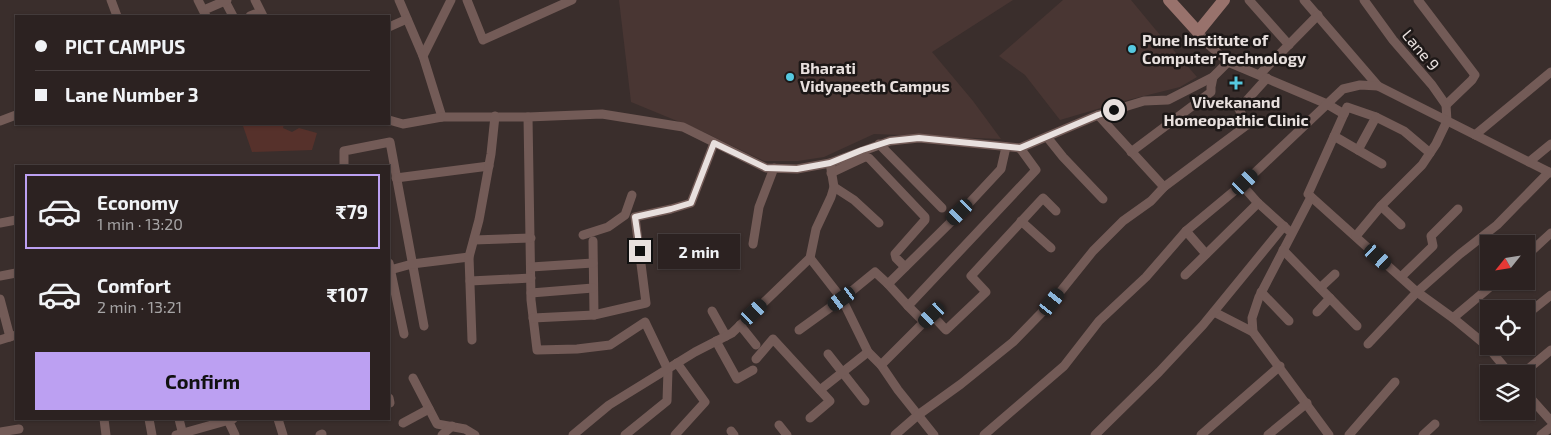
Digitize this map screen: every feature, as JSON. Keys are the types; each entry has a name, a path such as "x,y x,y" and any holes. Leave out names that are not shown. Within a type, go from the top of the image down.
{"street":[{"path":"111,0 117,15"},
{"path":"198,0 205,13 226,0 232,15"},
{"path":"255,0 256,15"},
{"path":"399,0 423,56 442,116"},
{"path":"423,56 450,0"},
{"path":"467,0 483,40 572,0"},
{"path":"1169,0 1210,46 1228,62 1327,104 1344,114"},
{"path":"1198,32 1224,0"},
{"path":"1249,0 1289,45"},
{"path":"1304,0 1378,86 1550,173 1497,225 1460,254 1418,292 1368,344"},
{"name":"Lane 9","path":"1364,0 1393,40 1446,105"},
{"path":"1356,236 1380,206 1422,165 1447,121 1446,105 1475,75 1418,0"},
{"path":"895,435 1013,342 1052,302 1092,251 1123,221 1151,201 1164,187 1247,125 1238,109 1289,45 1318,16"},
{"path":"390,27 408,20"},
{"path":"390,120 403,124 442,116 528,117 602,114 683,127 766,168 797,169 830,163 890,141 919,138 1020,148 1098,115 1144,101 1168,100 1213,77 1228,62"},
{"path":"1475,135 1551,72"},
{"path":"1131,152 1211,92 1213,77"},
{"path":"984,435 1064,366 1100,321 1146,277 1186,231 1242,185 1343,89 1360,85 1378,86"},
{"path":"1430,153 1404,131 1376,117 1347,107 1321,161 1308,194 1418,292 1480,340"},
{"path":"0,121 15,115"},
{"path":"1098,115 1164,187"},
{"path":"472,340 470,256 489,166 495,116"},
{"path":"528,117 531,293 537,350 576,349 610,345 645,322 668,370 667,401 625,435"},
{"path":"1358,150 1376,117"},
{"path":"1046,136 1103,199"},
{"path":"1334,136 1382,164"},
{"path":"344,165 344,151 390,142 424,326"},
{"path":"533,318 594,315 646,303 635,217 691,203 714,143"},
{"path":"879,144 942,208"},
{"path":"1530,162 1551,144"},
{"path":"888,284 1001,169 1006,147"},
{"path":"908,306 1036,170 1020,148"},
{"path":"831,173 866,157 869,158 925,217 925,220 895,254 896,258 905,267"},
{"path":"573,435 609,405 726,336 810,258 816,229 832,197 834,187 830,163"},
{"path":"396,178 489,166"},
{"path":"753,244 759,208 774,168"},
{"path":"1242,185 1258,203 1292,234"},
{"path":"834,187 854,200 880,222"},
{"path":"583,235 608,226 625,215 632,195"},
{"path":"1253,332 1252,318 1261,292 1311,197"},
{"path":"880,365 932,315 946,330 986,292 971,276 1043,198 1056,211"},
{"path":"1185,275 1258,203"},
{"path":"1380,206 1401,225"},
{"path":"1401,277 1433,246 1431,236 1458,209"},
{"path":"0,223 15,220"},
{"path":"1021,221 1051,248"},
{"path":"1095,435 1191,338 1284,226"},
{"path":"1186,231 1206,254"},
{"path":"1535,248 1551,233"},
{"path":"474,240 531,238"},
{"path":"593,241 594,315"},
{"path":"1283,250 1357,326"},
{"path":"390,267 470,256"},
{"path":"810,258 842,299 868,352 934,435"},
{"path":"531,266 593,263"},
{"path":"390,271 404,334"},
{"path":"799,330 875,272 924,322"},
{"path":"0,276 15,273"},
{"path":"1320,288 1335,274"},
{"path":"470,281 531,278"},
{"path":"531,293 593,288"},
{"path":"1453,318 1486,290"},
{"path":"1261,292 1289,321"},
{"path":"1535,308 1551,295"},
{"path":"1318,312 1330,298"},
{"path":"0,299 13,336 0,340"},
{"path":"712,311 726,336"},
{"path":"1214,312 1253,332 1307,403 1327,434"},
{"path":"740,325 756,345"},
{"path":"756,359 773,339 820,390 830,401 810,418"},
{"path":"716,341 737,379 753,370"},
{"path":"1533,365 1551,350"},
{"path":"820,390 868,352"},
{"path":"828,354 865,401"},
{"path":"1495,355 1503,365"},
{"path":"675,435 705,402 678,363"},
{"path":"1201,435 1280,366"},
{"path":"413,378 437,424 465,429 476,435"},
{"path":"1349,435 1395,382"},
{"path":"1535,402 1549,416"},
{"path":"1268,435 1307,403"},
{"path":"403,423 429,408"},
{"path":"104,420 106,435"},
{"path":"149,420 152,435"},
{"path":"179,420 180,434 226,420 235,435"},
{"path":"278,420 282,435"},
{"path":"1423,435 1435,424"},
{"path":"779,425 787,435"},
{"path":"442,435 452,426"},
{"path":"1541,435 1551,427"},
{"path":"0,432 19,429"}],"shaded area":[{"name":"Bharati Vidyapeeth Campus","path":"619,0 1013,0 932,52 973,101 1001,139 874,134 824,157 798,161 764,161 699,130 631,102"},
{"path":"1063,0 1131,0 1197,77 1180,87 1060,120 1025,75 999,56"},
{"path":"284,125 283,128 292,132 299,128 317,133 312,150 252,152 243,126"}],"place":[{"name":"Pune Institute of Computer Technology","path":"1132,49"},
{"name":"Bharati Vidyapeeth Campus","path":"790,77"},
{"name":"Vivekanand Homeopathic Clinic","path":"1236,83"}],"route":[{"path":"640,251 635,217 691,203 714,143 766,168 797,169 830,163 890,141 919,138 1020,148 1114,110"}]}
